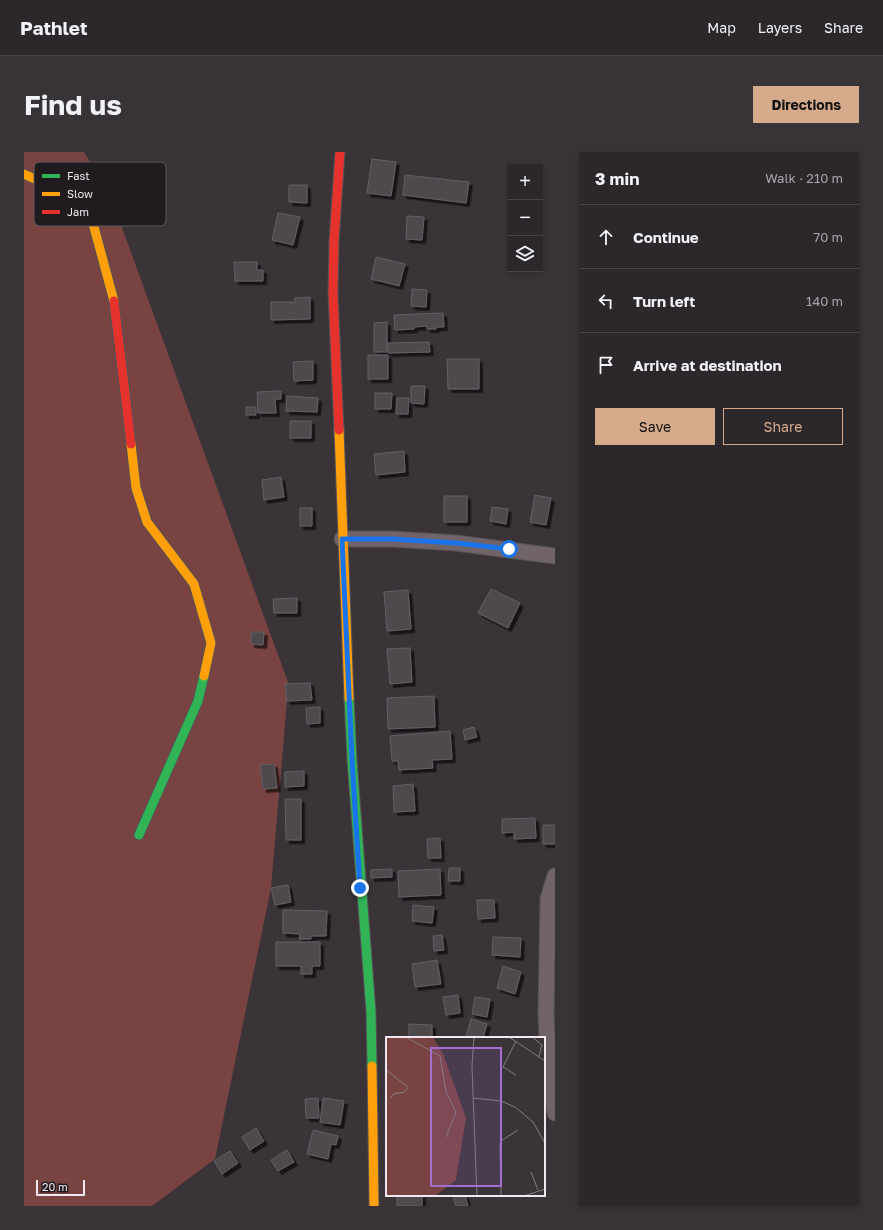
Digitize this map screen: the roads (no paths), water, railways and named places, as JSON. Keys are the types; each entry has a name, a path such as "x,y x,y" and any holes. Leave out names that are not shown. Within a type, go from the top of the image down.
{"street":[{"path":"340,152 334,241 333,294 352,760 360,888 371,1012 374,1206"},
{"path":"24,174 34,179"},
{"path":"94,226 114,301 136,488 146,522 194,584 211,643 198,700 139,835"},
{"path":"342,539 392,539 456,543 555,556"},
{"path":"555,876 548,899 546,1015 548,1055 555,1113"}]}
